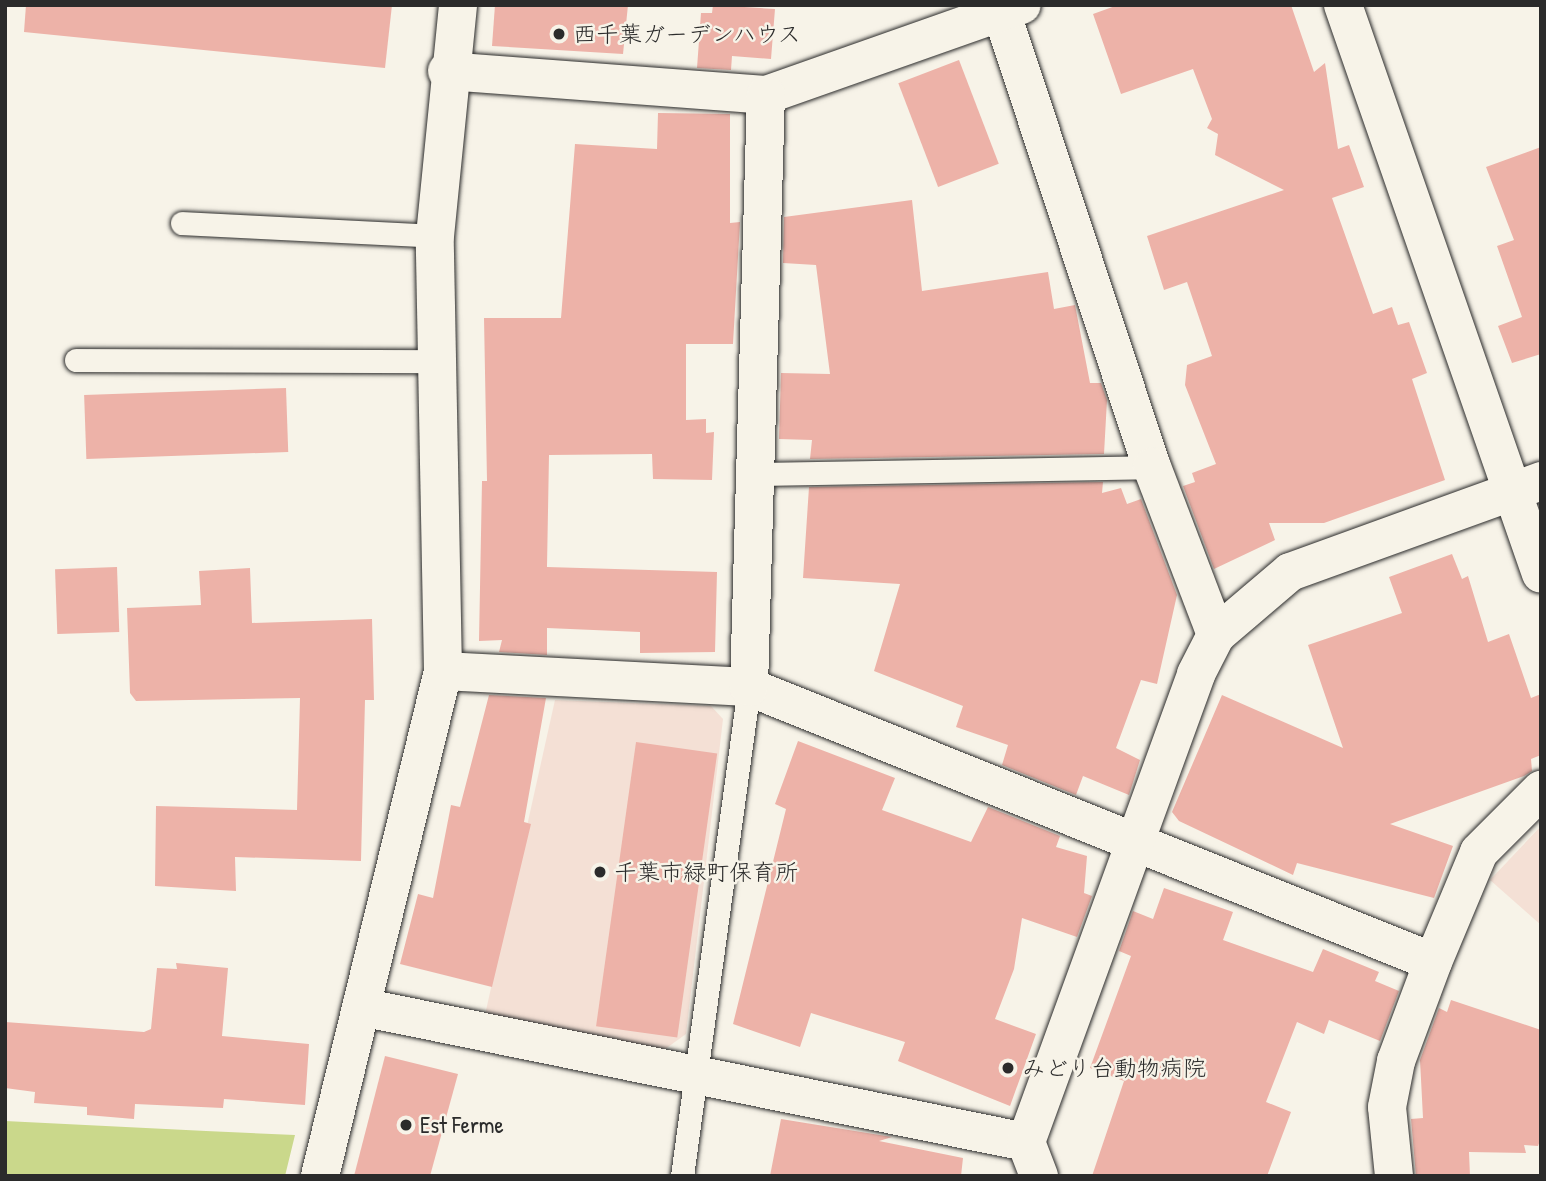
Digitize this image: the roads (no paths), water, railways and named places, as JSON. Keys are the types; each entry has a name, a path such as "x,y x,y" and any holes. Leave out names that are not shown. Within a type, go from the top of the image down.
{"street":[{"path":"320,1176 443,671 435,236 447,71 458,5"},
{"path":"1343,5 1526,486 1541,574"},
{"path":"447,71 766,95 1007,8 1153,467 1216,635"},
{"path":"749,687 766,95"},
{"path":"361,1007 696,1078 1032,1159 1136,842 1216,635 1290,572 1526,486"},
{"path":"443,671 749,687 1433,962"},
{"path":"1394,1176 1387,1107 1396,1061 1433,962 1479,852 1541,790"}],"lane":[{"path":"182,223 435,236"},
{"path":"76,360 439,361"},
{"path":"756,474 1153,467"},
{"path":"682,1176 749,687"}],"place":[{"name":"西千葉ガーデンハウス","path":"559,34"},
{"name":"千葉市緑町保育所","path":"600,872"},
{"name":"みどり台動物病院","path":"1008,1068"},
{"name":"Est Ferme","path":"406,1125"}]}
